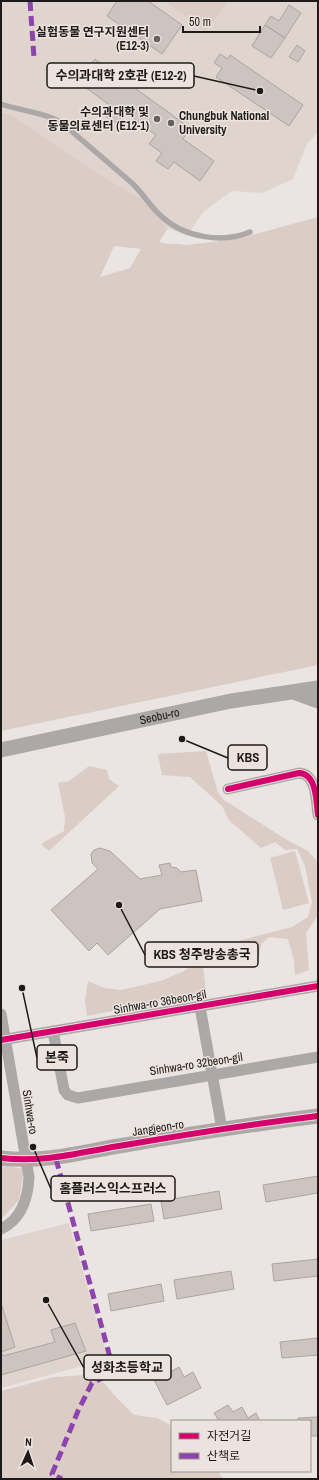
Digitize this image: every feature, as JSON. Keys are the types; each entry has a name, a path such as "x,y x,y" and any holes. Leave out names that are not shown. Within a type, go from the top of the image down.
{"main road":[{"name":"Seobu-ro","path":"1,750 231,701 318,688"},
{"path":"295,692 318,701"},
{"name":"Jangjeon-ro","path":"1,1158 25,1161 56,1159 98,1149 222,1129 318,1116"}],"street":[{"path":"228,789 299,773 306,773 310,777 313,784 318,815"},
{"name":"Sinhwa-ro 36beon-gil","path":"3,1040 318,986"},
{"path":"200,1007 222,1129"},
{"name":"Sinhwa-ro","path":"1,1014 3,1040 29,1177 27,1198 15,1218 1,1229"},
{"name":"Sinhwa-ro 32beon-gil","path":"53,1031 64,1090 68,1095 78,1098 318,1057"}],"lane":[{"path":"1,104 15,109 48,116 61,122 134,186 158,213 174,226 189,234 204,236 235,236 250,232"}],"shaded area":[{"name":"Chungbuk National University","path":"1,1 318,1 318,132 307,144 293,179 262,193 232,191 203,212 187,236 168,228 143,200 96,172 12,115 1,112"},
{"path":"166,1 229,1 205,32"},
{"path":"1,112 12,115 96,172 143,200 168,228 159,242 186,245 237,239 318,217 318,665 1,731","holes":["114,246 141,249 130,268 100,277"]},
{"path":"206,751 218,793 224,800 287,840 308,851 318,862 318,915 306,933 309,970 295,975 294,961 288,939 269,937 261,944 259,957 235,963 225,954 203,965 206,993 87,1016 85,1000 88,981 104,988 121,990 161,981 182,972 238,941 292,927 308,917 312,902 305,866 297,849 285,850 275,842 261,848 229,820 222,806 190,777 162,775 158,754"},
{"path":"89,766 107,770 109,779 119,786 49,851 41,844 64,831 65,817 58,783 69,781"},
{"path":"295,851 309,903 283,910 270,858"},
{"path":"1,1165 24,1169 19,1200 1,1219"},
{"path":"69,1223 108,1359 1,1388 1,1240"},
{"path":"88,1375 104,1383 134,1415 157,1418 171,1425 171,1472 219,1472 223,1479 1,1479 1,1391 54,1377"}],"building":[{"name":"실험동물 연구지원센터 (E12-3)","path":"117,1 148,1 182,25 162,54 107,16"},
{"path":"289,5 301,13 285,38 265,25 271,16 279,21"},
{"path":"265,25 285,38 271,58 252,46"},
{"path":"297,45 305,51 298,62 289,57"},
{"path":"220,54 228,59 230,55 303,105 289,126 216,77 222,68 214,63"},
{"name":"수의과대학 및 동물의료센터 (E12-1)","path":"95,59 190,128 183,139 214,161 200,181 174,162 168,169 156,161 162,153 149,144 156,135 125,112 117,124 104,115 111,106 78,82"},
{"path":"100,848 110,851 140,879 162,875 159,865 170,863 171,867 177,868 181,872 196,870 202,901 160,909 108,955 97,943 89,951 51,910 98,869 92,863 91,854 94,850"},
{"path":"318,1176 318,1193 266,1202 263,1185"},
{"path":"219,1191 222,1209 164,1219 161,1201"},
{"path":"151,1204 154,1221 91,1231 88,1214"},
{"path":"318,1259 318,1276 274,1281 272,1264"},
{"path":"231,1271 234,1289 177,1299 174,1280"},
{"path":"161,1284 164,1301 111,1311 108,1294"},
{"path":"1,1303 15,1347 1,1352"},
{"path":"75,1323 86,1351 1,1375 1,1352 3,1356 55,1342 51,1330"},
{"path":"318,1338 318,1355 282,1358 280,1342"},
{"path":"164,1365 168,1373 179,1367 184,1377 193,1372 201,1388 167,1405 150,1372"},
{"path":"228,1405 233,1412 242,1407 248,1418 256,1413 260,1420 218,1420 214,1413"},
{"path":"318,1417 318,1436 311,1436 311,1420 298,1420 298,1418"}],"marked path":[{"path":"30,1 34,58"},
{"path":"56,1159 111,1361 104,1377 92,1383 78,1411 52,1474 62,1479"}],"cycle path":[{"path":"228,789 299,773 309,778 312,783 316,796 318,815"},
{"path":"1,1040 318,986"},
{"path":"1,1158 49,1158 197,1133 318,1116"}],"place":[{"name":"실험동물 연구지원센터 (E12-3)","path":"157,39"},
{"name":"수의과대학 2호관 (E12-2)","path":"260,91"},
{"name":"수의과대학 및 동물의료센터 (E12-1)","path":"157,119"},
{"name":"Chungbuk National University","path":"171,123"},
{"name":"KBS","path":"182,739"},
{"name":"KBS 청주방송총국","path":"119,905"},
{"name":"본죽","path":"22,988"},
{"name":"홈플러스익스프러스","path":"33,1147"},
{"name":"성화초등학교","path":"46,1300"}]}
